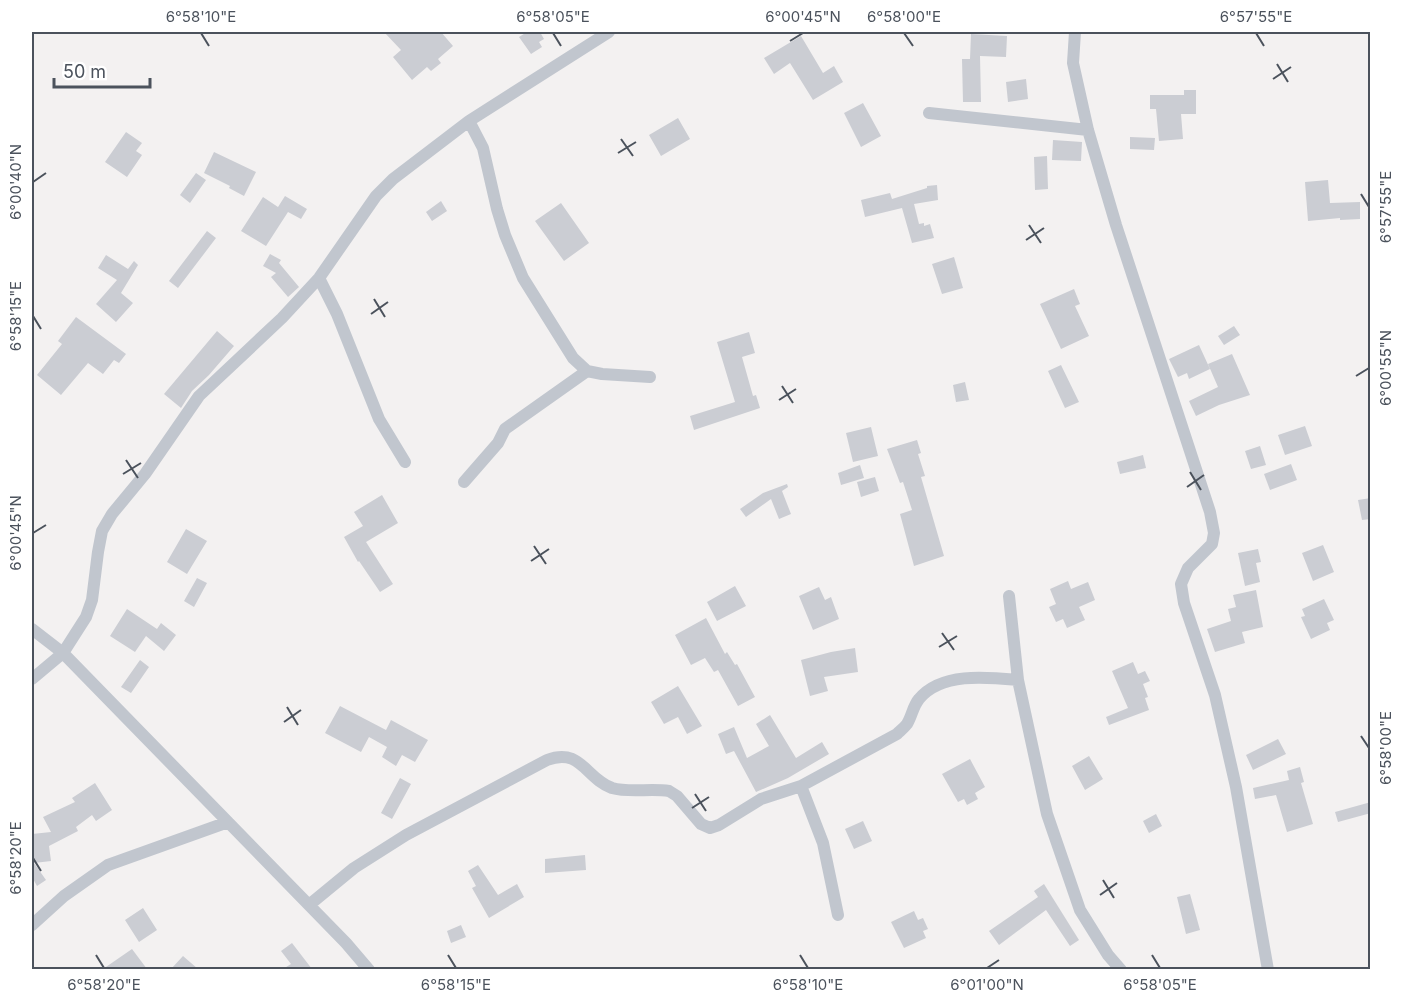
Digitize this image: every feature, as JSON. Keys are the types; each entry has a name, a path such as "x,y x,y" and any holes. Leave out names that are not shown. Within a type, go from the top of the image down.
{"street":[{"path":"32,679 63,653 86,617 92,600 102,531 111,514 145,474 199,396 282,318 319,278 376,196 393,179 469,121 609,32"},
{"path":"1075,32 1073,63 1088,130 1116,225 1210,512 1214,533 1212,544 1188,568 1181,584 1184,603 1215,695 1223,729 1236,787 1268,969"},
{"path":"929,112 1088,130"},
{"path":"469,121 483,147 497,209 523,279 573,358 587,371 650,377"},
{"path":"319,278 337,314 379,420 405,462"},
{"path":"464,482 498,443 505,429 587,371"},
{"path":"1009,596 1018,680 1047,814 1080,910 1108,955 1121,969"},
{"path":"32,629 63,653 369,969"},
{"path":"309,905 354,868 406,835 547,760 559,756 572,758 611,787 669,791 677,796 701,824 710,828 719,825 761,799 801,786 897,734 907,723 918,700 931,688 950,681 989,677 1018,680"},
{"path":"801,786 823,843 838,915"},
{"path":"32,925 64,896 108,865 228,822"}],"building":[{"path":"384,32 441,32 453,46 438,59 441,63 431,71 427,67 412,80 393,57 401,50"},
{"path":"527,32 540,32 544,39 539,42 542,47 531,54 519,37"},
{"path":"971,34 1007,36 1006,57 980,56 981,102 963,102 962,59 970,59"},
{"path":"801,36 823,73 834,66 843,82 813,100 790,63 774,74 764,58"},
{"path":"1026,79 1028,99 1008,102 1006,82"},
{"path":"1184,90 1196,90 1196,114 1181,114 1183,139 1159,141 1156,109 1150,109 1150,95 1184,95"},
{"path":"863,103 881,136 861,147 844,113"},
{"path":"678,118 690,139 661,156 649,135"},
{"path":"126,132 142,143 136,151 142,155 127,177 105,162"},
{"path":"1130,137 1155,138 1154,150 1130,149"},
{"path":"1053,140 1082,142 1081,161 1052,160"},
{"path":"214,152 256,172 244,196 204,173"},
{"path":"1047,156 1048,189 1035,190 1034,157"},
{"path":"196,173 206,180 190,203 180,195"},
{"path":"1328,180 1330,203 1360,202 1360,219 1308,221 1305,182"},
{"path":"937,185 938,200 914,204 919,224 924,223 924,226 930,224 934,238 912,243 902,208 865,217 861,200 890,193 892,199 927,188 927,186"},
{"path":"285,196 307,209 301,219 288,212 266,246 241,231 263,197 278,207"},
{"path":"441,201 447,211 432,221 426,212"},
{"path":"561,203 589,243 564,261 535,221"},
{"path":"207,231 216,238 178,288 169,281"},
{"path":"270,254 281,260 279,263 299,287 288,297 271,277 276,273 263,266"},
{"path":"106,255 128,269 134,261 138,265 121,293 133,303 116,322 96,304 117,280 98,268"},
{"path":"954,257 963,288 942,294 932,264"},
{"path":"1074,289 1080,304 1075,306 1089,336 1061,349 1040,304"},
{"path":"76,317 126,354 119,363 114,360 103,374 88,363 61,395 37,375 62,344 58,341"},
{"path":"1234,326 1240,335 1224,345 1218,336"},
{"path":"217,331 234,346 192,391 181,408 164,394"},
{"path":"749,332 755,353 742,357 753,396 756,395 760,408 694,430 690,416 735,402 717,342"},
{"path":"1199,345 1210,369 1189,379 1187,373 1178,377 1169,359"},
{"path":"1232,354 1250,395 1219,405 1196,416 1189,401 1218,387 1208,364"},
{"path":"1061,365 1079,402 1065,408 1048,371"},
{"path":"965,382 969,400 956,402 953,385"},
{"path":"1305,426 1312,446 1285,455 1278,435"},
{"path":"871,427 878,456 853,462 846,433"},
{"path":"917,440 921,453 918,454 925,476 921,477 944,556 914,566 900,514 912,510 903,482 900,483 887,449"},
{"path":"1260,446 1266,465 1251,469 1245,451"},
{"path":"1143,455 1146,468 1120,474 1117,462"},
{"path":"1291,464 1297,480 1270,490 1264,474"},
{"path":"860,465 864,478 841,485 838,473"},
{"path":"875,477 879,491 861,497 857,482"},
{"path":"787,484 788,487 782,491 791,514 779,519 771,499 746,517 740,509 763,493"},
{"path":"382,495 398,523 366,542 393,584 380,592 358,562 344,537 363,526 354,512"},
{"path":"1371,498 1371,519 1362,520 1358,500"},
{"path":"186,529 207,541 187,574 167,562"},
{"path":"1323,545 1334,572 1313,581 1302,553"},
{"path":"1258,549 1261,562 1256,563 1260,582 1245,586 1238,553"},
{"path":"197,578 207,583 194,607 184,601"},
{"path":"1068,581 1071,589 1088,582 1095,600 1079,607 1085,620 1067,628 1063,619 1056,622 1049,607 1056,604 1050,589"},
{"path":"735,586 746,606 717,621 707,602"},
{"path":"819,587 825,600 831,597 839,619 813,630 799,596"},
{"path":"1256,590 1263,627 1242,632 1245,643 1215,652 1207,629 1231,621 1228,609 1236,607 1233,595"},
{"path":"1324,599 1334,620 1327,623 1330,630 1311,639 1301,617 1305,616 1302,609"},
{"path":"127,609 157,629 161,623 176,635 164,651 146,636 135,652 110,636"},
{"path":"706,618 725,654 727,652 735,665 737,664 755,697 738,706 718,670 714,672 705,658 691,665 675,635"},
{"path":"855,648 858,672 824,677 828,691 810,696 801,660"},
{"path":"140,660 149,667 131,693 121,687"},
{"path":"1133,662 1138,674 1145,671 1150,681 1143,684 1148,697 1145,698 1149,710 1109,725 1106,717 1128,708 1112,671"},
{"path":"678,686 702,726 687,734 678,717 664,724 651,702"},
{"path":"340,706 386,730 391,720 428,740 415,762 402,755 396,766 382,757 387,747 369,737 361,752 325,733"},
{"path":"770,715 796,758 822,742 829,754 788,778 756,792 734,751 726,754 718,734 734,727 747,758 769,746 756,724"},
{"path":"1278,739 1286,754 1253,770 1246,755"},
{"path":"1089,756 1103,779 1085,790 1072,766"},
{"path":"970,759 985,787 975,793 978,799 967,805 964,799 958,802 942,774"},
{"path":"1300,767 1304,782 1301,783 1313,824 1287,832 1276,795 1255,799 1253,788 1289,780 1287,771"},
{"path":"400,778 411,784 392,819 381,813"},
{"path":"95,783 112,810 96,821 92,815 76,827 78,831 49,846 51,861 34,863 46,880 37,886 32,877 32,859 34,862 32,834 51,832 43,817 75,802 72,798"},
{"path":"1371,802 1371,813 1338,822 1335,812"},
{"path":"1156,814 1162,826 1149,833 1143,821"},
{"path":"863,821 872,841 854,849 845,829"},
{"path":"585,855 586,870 545,873 545,859"},
{"path":"478,865 498,895 517,884 524,897 489,918 472,888 476,886 468,871"},
{"path":"1044,884 1079,940 1070,946 1046,910 999,945 989,931 1038,897 1034,891"},
{"path":"1190,894 1200,930 1186,934 1177,897"},
{"path":"143,908 157,930 139,942 125,920"},
{"path":"914,911 918,920 923,918 928,929 923,931 926,938 904,948 891,922"},
{"path":"461,925 466,937 451,943 447,931"},
{"path":"292,943 312,969 283,969 291,964 281,951"},
{"path":"132,949 147,969 103,969"},
{"path":"183,956 198,969 171,969"}]}
